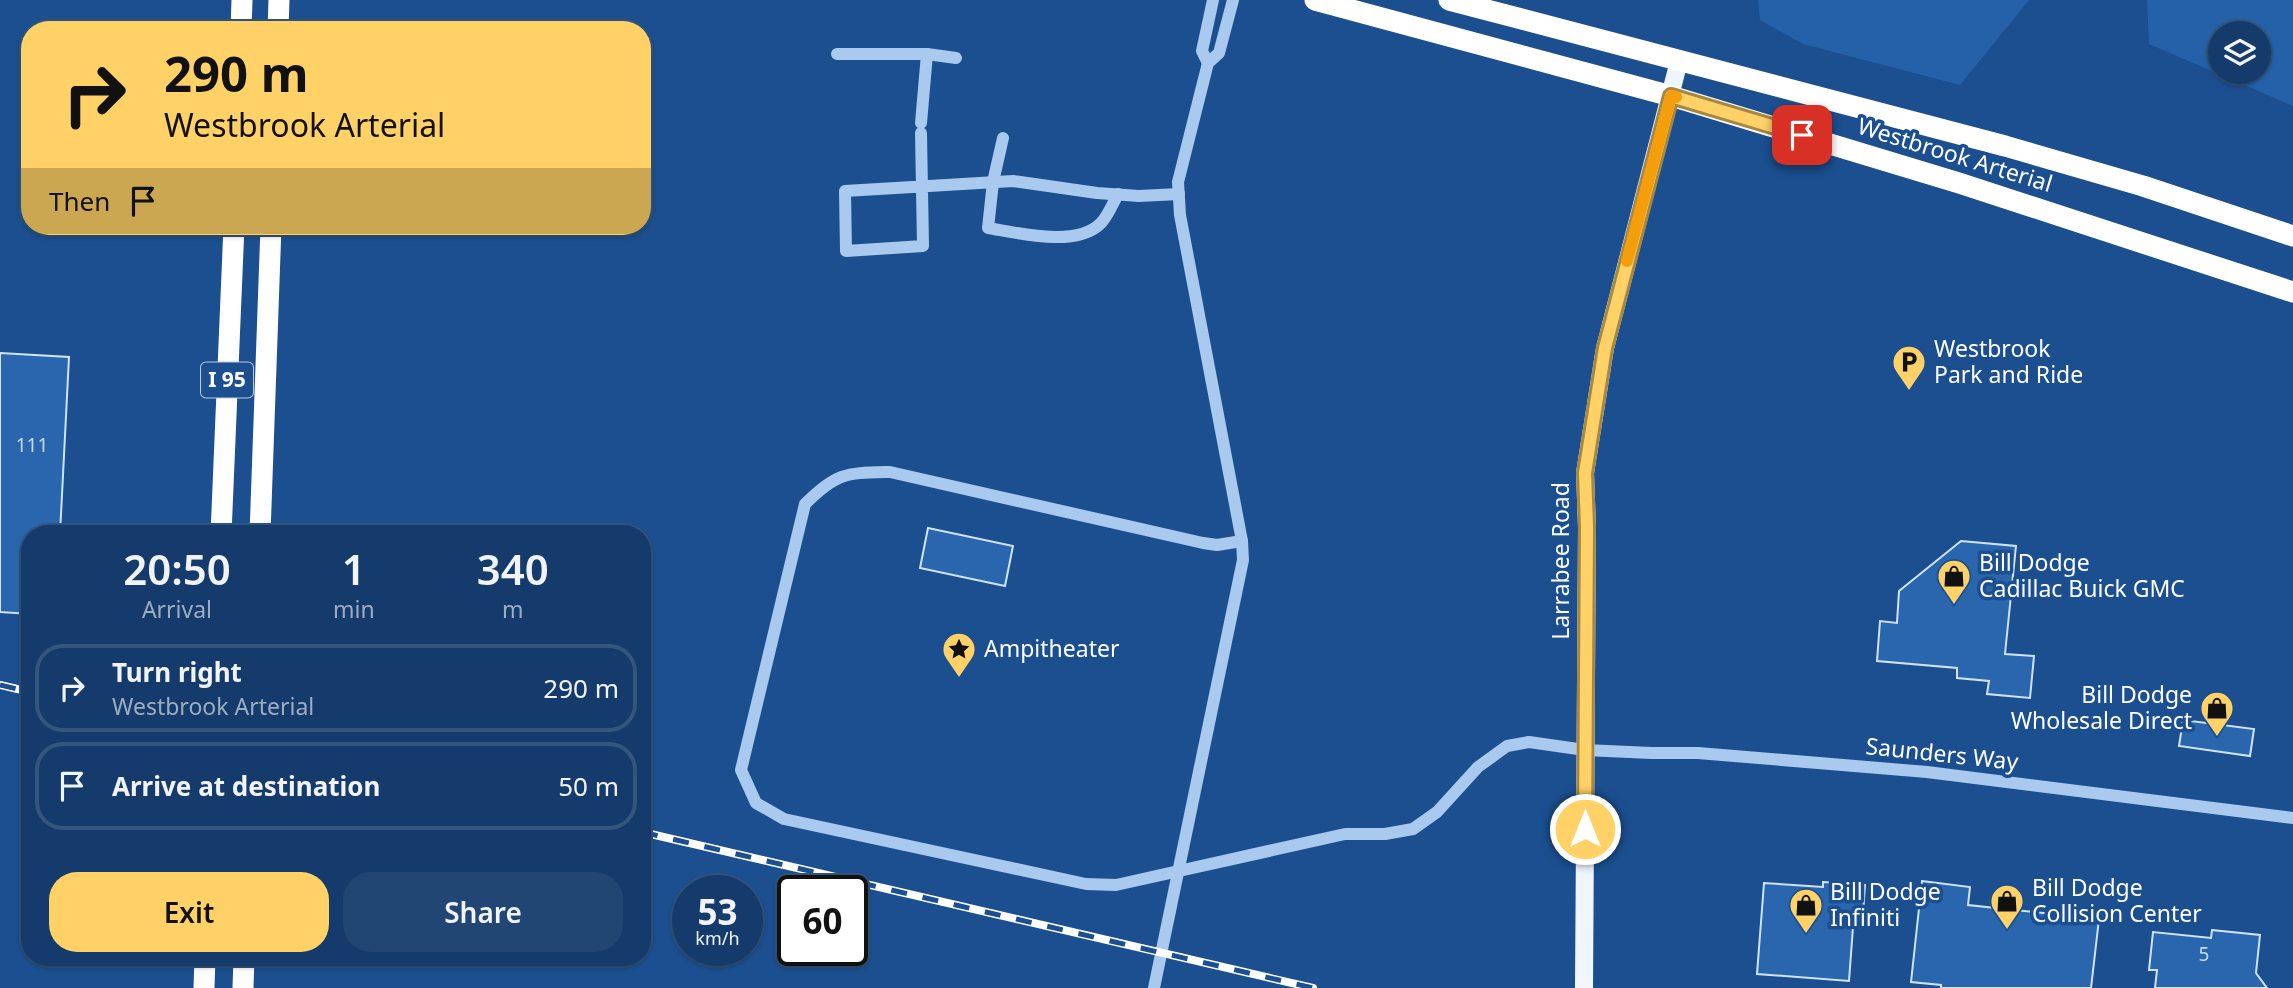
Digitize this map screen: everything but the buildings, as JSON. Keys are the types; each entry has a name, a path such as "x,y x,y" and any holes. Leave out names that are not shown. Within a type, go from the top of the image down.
{"highway":[{"path":"241,21 242,0"},
{"path":"278,21 279,0"},
{"name":"Westbrook Arterial","path":"1315,0 1671,96 1959,183 2293,292"},
{"name":"Westbrook Arterial","path":"1449,0 2005,146 2143,186 2293,236"},
{"name":"I 95","path":"221,525 234,235"},
{"name":"I 95","path":"260,525 271,235"},
{"path":"204,988 205,966"},
{"path":"243,988 244,966"}],"main road":[{"name":"Larrabee Road","path":"1584,988 1587,527 1585,473 1605,348 1679,61"}],"lane":[{"path":"1208,63 1202,51 1213,0"},
{"path":"1154,988 1243,560 1242,541 1183,228 1178,182 1208,63 1219,53 1233,0"},
{"path":"837,54 927,54 956,58"},
{"path":"927,54 921,128 922,186 923,246 846,251 845,191 922,186 993,182 1048,184 1097,193 1179,194"},
{"path":"1003,138 993,182 988,228 1048,237 1080,235 1101,224 1118,194"},
{"name":"Saunders Way","path":"1242,541 1217,545 1203,543 890,472 853,472 827,482 805,504 741,770 756,803 784,819 1086,884 1116,885 1345,834 1385,834 1413,829 1437,812 1478,767 1507,746 1529,742 1586,750 1775,758 1939,773 2293,818"}],"shaded area":[{"path":"1758,0 2029,0 1960,85 1803,44 1760,20"},
{"path":"2147,0 2293,0 2293,106 2242,84 2271,84 2271,21 2208,21 2208,69 2149,44"}],"railway":[{"path":"0,685 21,690"},
{"path":"651,834 1313,988"}],"slow traffic":[{"path":"1627,261 1671,96 1676,97"}],"place":[{"name":"Westbrook Park and Ride","path":"1909,392"},
{"name":"Bill Dodge Cadillac Buick GMC","path":"1954,606"},
{"name":"Ampitheater","path":"959,679"},
{"name":"Bill Dodge Wholesale Direct","path":"2217,738"},
{"name":"Bill Dodge Collision Center","path":"2007,931"},
{"name":"Bill Dodge Infiniti","path":"1806,935"}],"route":[{"path":"1585,829 1585,473 1605,348 1671,96 1802,135"}]}
